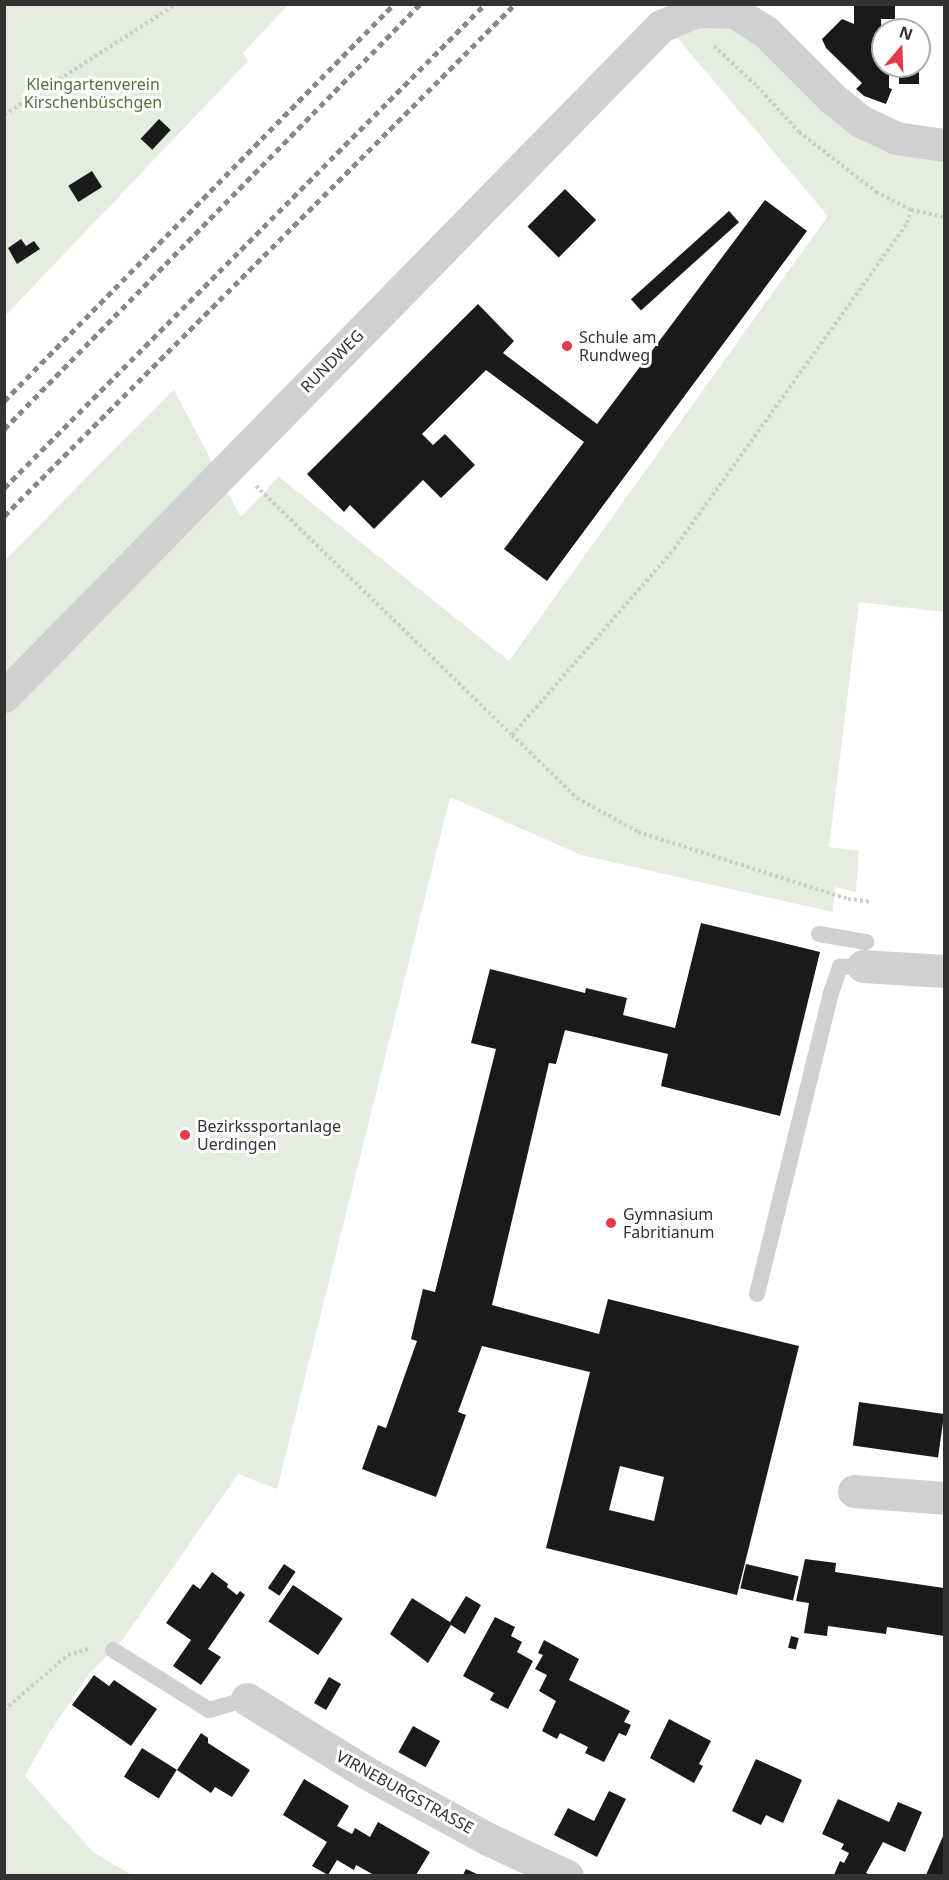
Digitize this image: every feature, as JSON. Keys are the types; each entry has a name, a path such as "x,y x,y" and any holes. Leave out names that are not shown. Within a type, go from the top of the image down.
{"street":[{"name":"RUNDWEG","path":"4,696 662,27 696,10"},
{"path":"696,10 735,12 766,32 832,98 860,121 896,138 931,145 945,144"},
{"path":"865,954 945,971"},
{"path":"854,1491 945,1498"},
{"name":"VIRNEBURGSTRASSE","path":"247,1699 375,1778 488,1839 567,1875"}],"lane":[{"path":"819,934 865,954"},
{"path":"757,1294 831,993 840,967 865,954"},
{"path":"112,1650 209,1710 247,1699"}],"path":[{"path":"4,115 176,4"},
{"path":"696,10 714,46 757,86 799,132 876,192 911,210 945,218"},
{"path":"512,735 674,549 907,223 911,210"},
{"path":"232,463 577,798 638,832 848,898 871,903"},
{"path":"4,1710 68,1655 90,1648 112,1650"}],"green space":[{"name":"Kleingartenverein Kirschenbüschgen","path":"5,5 288,5 243,53 248,61 5,316"},
{"path":"735,12 832,98 944,145 944,612 859,602 829,847 859,851 856,892 835,887 833,912 581,855 450,797 277,1489 238,1474 123,1639 90,1673 51,1730 25,1776 94,1853 132,1875 5,1876 5,560 174,390 241,517 279,477 509,661 828,216 680,41 661,26"}],"building":[{"path":"854,5 895,5 895,18 871,18 871,78 889,78 889,88 892,89 886,104 864,96 856,89 862,83 826,48 822,39 842,19 854,24"},
{"path":"899,78 919,78 919,84 899,84"},
{"path":"159,119 171,130 152,150 141,139"},
{"path":"92,171 102,187 78,202 68,186"},
{"path":"565,189 596,220 559,258 528,226"},
{"path":"765,200 807,231 547,581 504,549 584,442 486,370 422,434 433,445 445,434 475,465 441,498 423,480 374,529 350,505 344,512 307,474 478,304 514,341 503,353 597,424"},
{"path":"729,211 739,222 641,310 631,299"},
{"path":"21,239 26,246 34,241 40,249 17,264 8,248"},
{"path":"701,923 820,952 780,1116 661,1086 668,1054 565,1030 556,1064 549,1063 492,1305 599,1334 608,1299 799,1346 737,1595 546,1548 590,1372 482,1346 458,1412 466,1415 436,1497 362,1469 378,1425 386,1428 417,1341 411,1339 423,1289 435,1292 496,1049 471,1043 490,969 585,993 586,988 627,998 623,1015 675,1028","holes":["620,1466 664,1477 654,1521 609,1510"]},
{"path":"859,1402 944,1414 938,1458 853,1446"},
{"path":"805,1559 836,1563 835,1572 944,1588 944,1636 887,1627 886,1634 828,1626 827,1636 804,1633 809,1603 796,1601"},
{"path":"284,1564 296,1572 279,1596 268,1588"},
{"path":"746,1564 799,1576 793,1601 740,1588"},
{"path":"212,1572 228,1584 227,1587 237,1595 240,1591 245,1595 208,1649 221,1657 201,1685 173,1666 191,1640 166,1623 193,1584 200,1589"},
{"path":"293,1585 343,1619 318,1655 268,1621"},
{"path":"466,1596 481,1605 465,1634 451,1625 428,1663 390,1634 412,1598 450,1622"},
{"path":"495,1617 515,1627 511,1636 522,1642 517,1652 533,1661 508,1709 490,1700 494,1693 463,1676"},
{"path":"791,1636 799,1638 796,1650 788,1648"},
{"path":"544,1640 579,1659 569,1680 630,1711 624,1722 631,1725 626,1736 619,1733 604,1762 585,1753 588,1747 560,1733 557,1739 542,1731 556,1701 539,1691 547,1675 535,1669 543,1655 538,1653"},
{"path":"94,1675 109,1686 114,1680 157,1709 131,1746 72,1705"},
{"path":"329,1677 341,1684 326,1710 314,1703"},
{"path":"669,1719 711,1741 699,1764 703,1766 694,1783 650,1758"},
{"path":"413,1726 440,1741 426,1767 398,1752"},
{"path":"201,1733 208,1738 208,1743 250,1770 232,1797 215,1787 211,1793 177,1770"},
{"path":"142,1748 177,1770 159,1799 124,1777"},
{"path":"756,1759 802,1780 783,1823 766,1815 761,1825 732,1811"},
{"path":"304,1779 349,1806 337,1826 352,1834 355,1828 370,1837 378,1822 430,1852 416,1875 374,1875 356,1865 354,1870 337,1860 328,1875 312,1866 327,1842 283,1815"},
{"path":"609,1791 626,1799 597,1857 554,1835 568,1808 594,1821"},
{"path":"838,1799 889,1822 898,1802 922,1812 905,1852 883,1842 866,1873 871,1875 834,1875 840,1861 844,1863 849,1853 841,1849 844,1844 822,1834"},
{"path":"944,1834 944,1875 926,1875"},
{"path":"466,1869 479,1875 463,1875"}],"railway":[{"path":"4,401 394,4"},
{"path":"4,429 420,4"},
{"path":"4,488 485,4"},
{"path":"4,516 515,4"}],"place":[{"name":"Schule am Rundweg","path":"567,346"},
{"name":"Bezirkssportanlage Uerdingen","path":"185,1135"},
{"name":"Gymnasium Fabritianum","path":"611,1223"}]}
